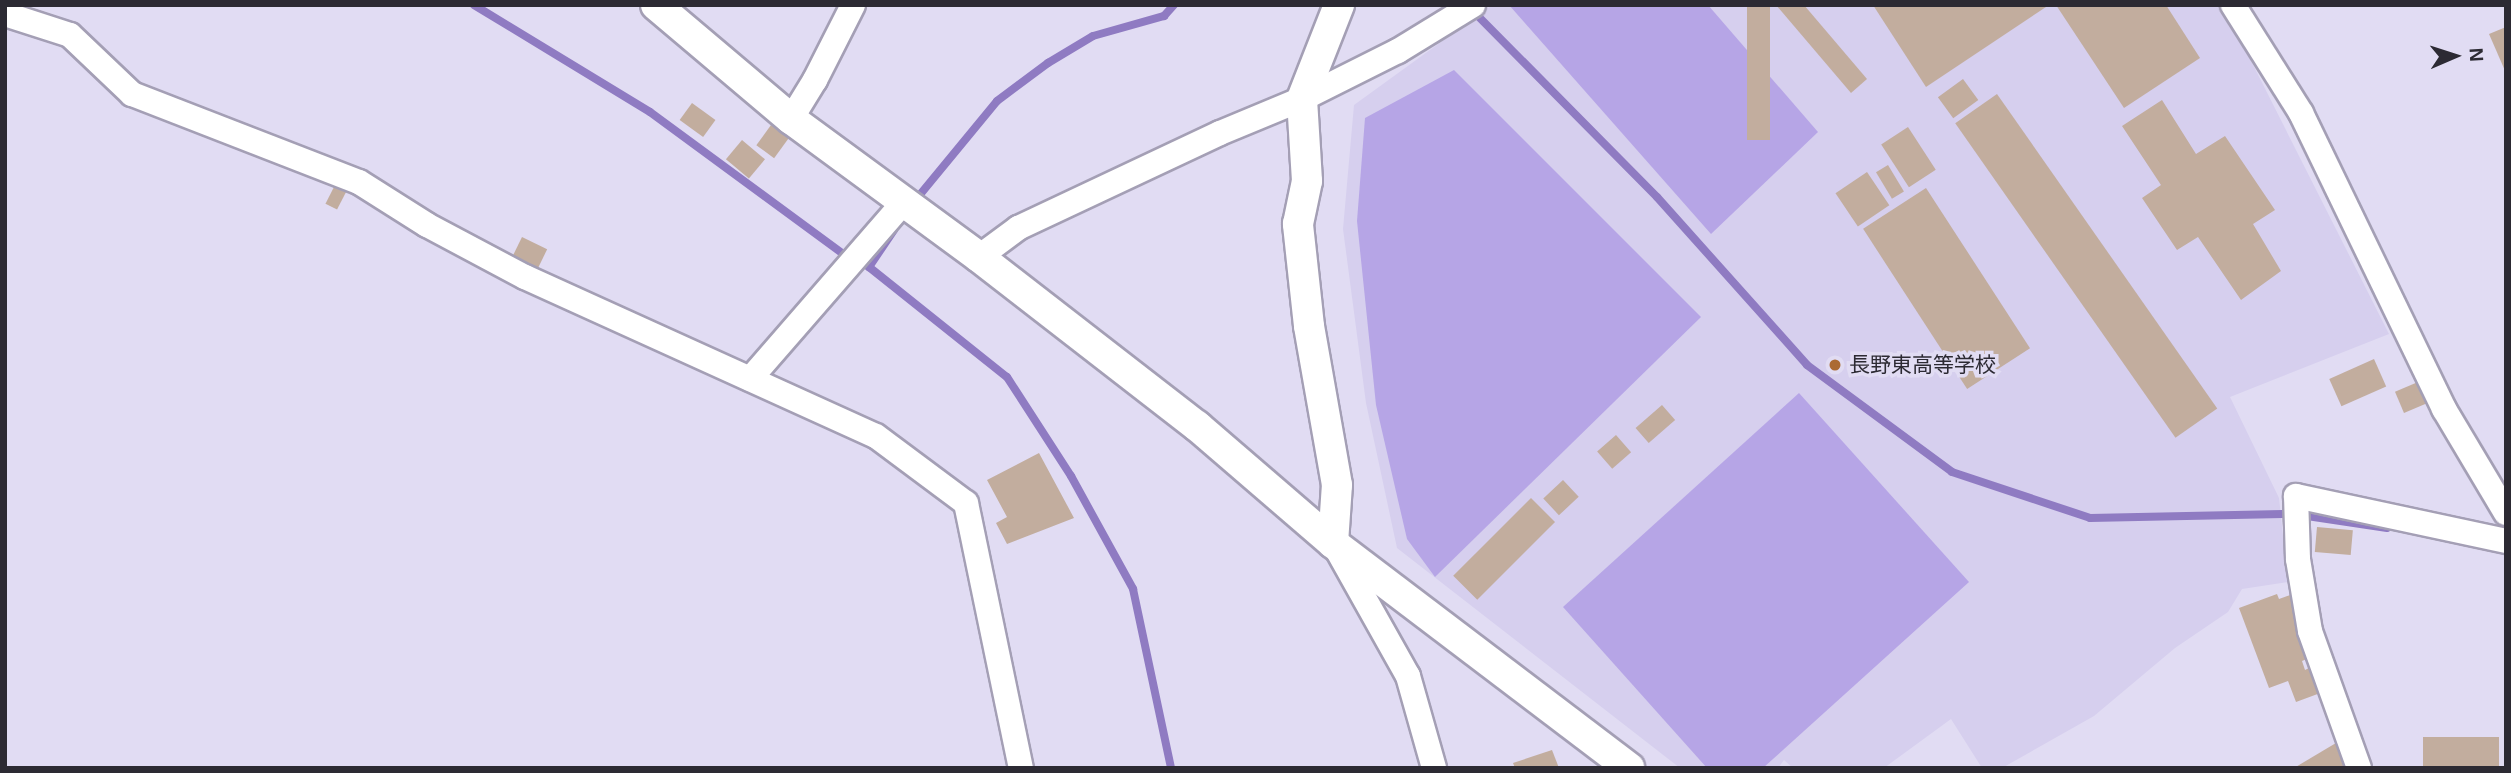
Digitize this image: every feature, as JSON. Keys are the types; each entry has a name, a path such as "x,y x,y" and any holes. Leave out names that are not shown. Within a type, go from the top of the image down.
{"street":[{"path":"656,5 791,119 979,257 1197,426 1333,543 1629,768"},
{"path":"791,119 815,80 853,5"},
{"path":"1339,5 1302,99 1307,181 1298,224 1309,326 1337,485 1333,543 1408,676 1434,768"},
{"path":"2233,5 2301,113 2444,409 2506,513"},
{"path":"979,257 1018,228 1220,133 1302,99 1468,10"},
{"path":"5,15 70,35 132,94 359,182 427,225 525,278 876,436 966,503 1021,768"},
{"path":"750,379 904,202"},
{"path":"2359,768 2310,631 2298,559 2297,496 2506,541"}],"shaded area":[{"name":"長野東高等学校","path":"1492,5 2219,5 2246,51 2389,334 2230,397 2279,498 2288,582 2242,589 2228,612 2175,648 2094,716 2002,768 1982,768 1951,719 1884,768 1793,768 1784,760 1778,768 1680,768 1397,548 1366,403 1343,229 1354,105"},
{"path":"1509,5 1708,5 1818,132 1711,234"},
{"path":"1454,70 1701,317 1435,577 1407,539 1376,405 1357,221 1365,118"},
{"path":"1799,393 1969,582 1763,768 1707,768 1563,607"}],"building":[{"path":"1747,5 1770,5 1770,140 1747,140"},
{"path":"1776,5 1804,5 1867,79 1851,93"},
{"path":"1873,5 2049,5 1926,87"},
{"path":"2056,5 2166,5 2200,58 2124,108"},
{"path":"2506,27 2506,73 2489,34"},
{"path":"1963,79 1978,100 1953,118 1938,97"},
{"path":"1997,94 2217,409 2175,438 1955,123"},
{"path":"2162,100 2196,154 2225,136 2275,210 2253,224 2281,271 2241,300 2198,237 2177,250 2142,198 2161,185 2122,126"},
{"path":"692,103 715,120 703,137 680,120"},
{"path":"771,125 789,138 774,158 756,145"},
{"path":"1908,127 1936,170 1909,187 1881,144"},
{"path":"742,140 765,159 749,178 726,159"},
{"path":"1888,165 1904,192 1892,199 1876,172"},
{"path":"1867,172 1889,205 1858,226 1835,193"},
{"path":"335,185 347,191 337,210 325,204"},
{"path":"1926,188 2030,348 1967,389 1863,229"},
{"path":"522,237 547,249 537,270 512,258"},
{"path":"2374,359 2386,386 2341,406 2329,379"},
{"path":"2418,382 2427,403 2404,413 2395,392"},
{"path":"1662,405 1675,420 1649,443 1636,428"},
{"path":"1616,435 1631,452 1612,469 1597,451"},
{"path":"1039,453 1074,518 1007,544 996,523 1007,517 987,480"},
{"path":"1563,480 1579,497 1559,515 1543,498"},
{"path":"1531,498 1555,522 1477,600 1453,576"},
{"path":"2317,527 2353,530 2351,555 2315,552"},
{"path":"2277,594 2279,599 2293,594 2304,624 2297,626 2309,658 2302,661 2305,670 2313,666 2323,692 2296,702 2288,681 2269,688 2239,608"},
{"path":"2423,737 2499,737 2499,768 2423,768"},
{"path":"2341,740 2350,768 2294,768"},
{"path":"1552,750 1559,768 1515,768 1513,763"}],"waterway":[{"path":"474,5 650,112 842,253"},
{"path":"918,197 997,101 1048,63 1093,36 1164,16 1174,5"},
{"path":"1472,10 1657,197 1807,365 1952,472 2090,518 2283,514"},
{"path":"894,230 869,267 1007,377 1071,476 1133,589 1171,768"},
{"path":"2307,516 2387,528"}],"place":[{"name":"長野東高等学校","path":"1835,365"}]}
